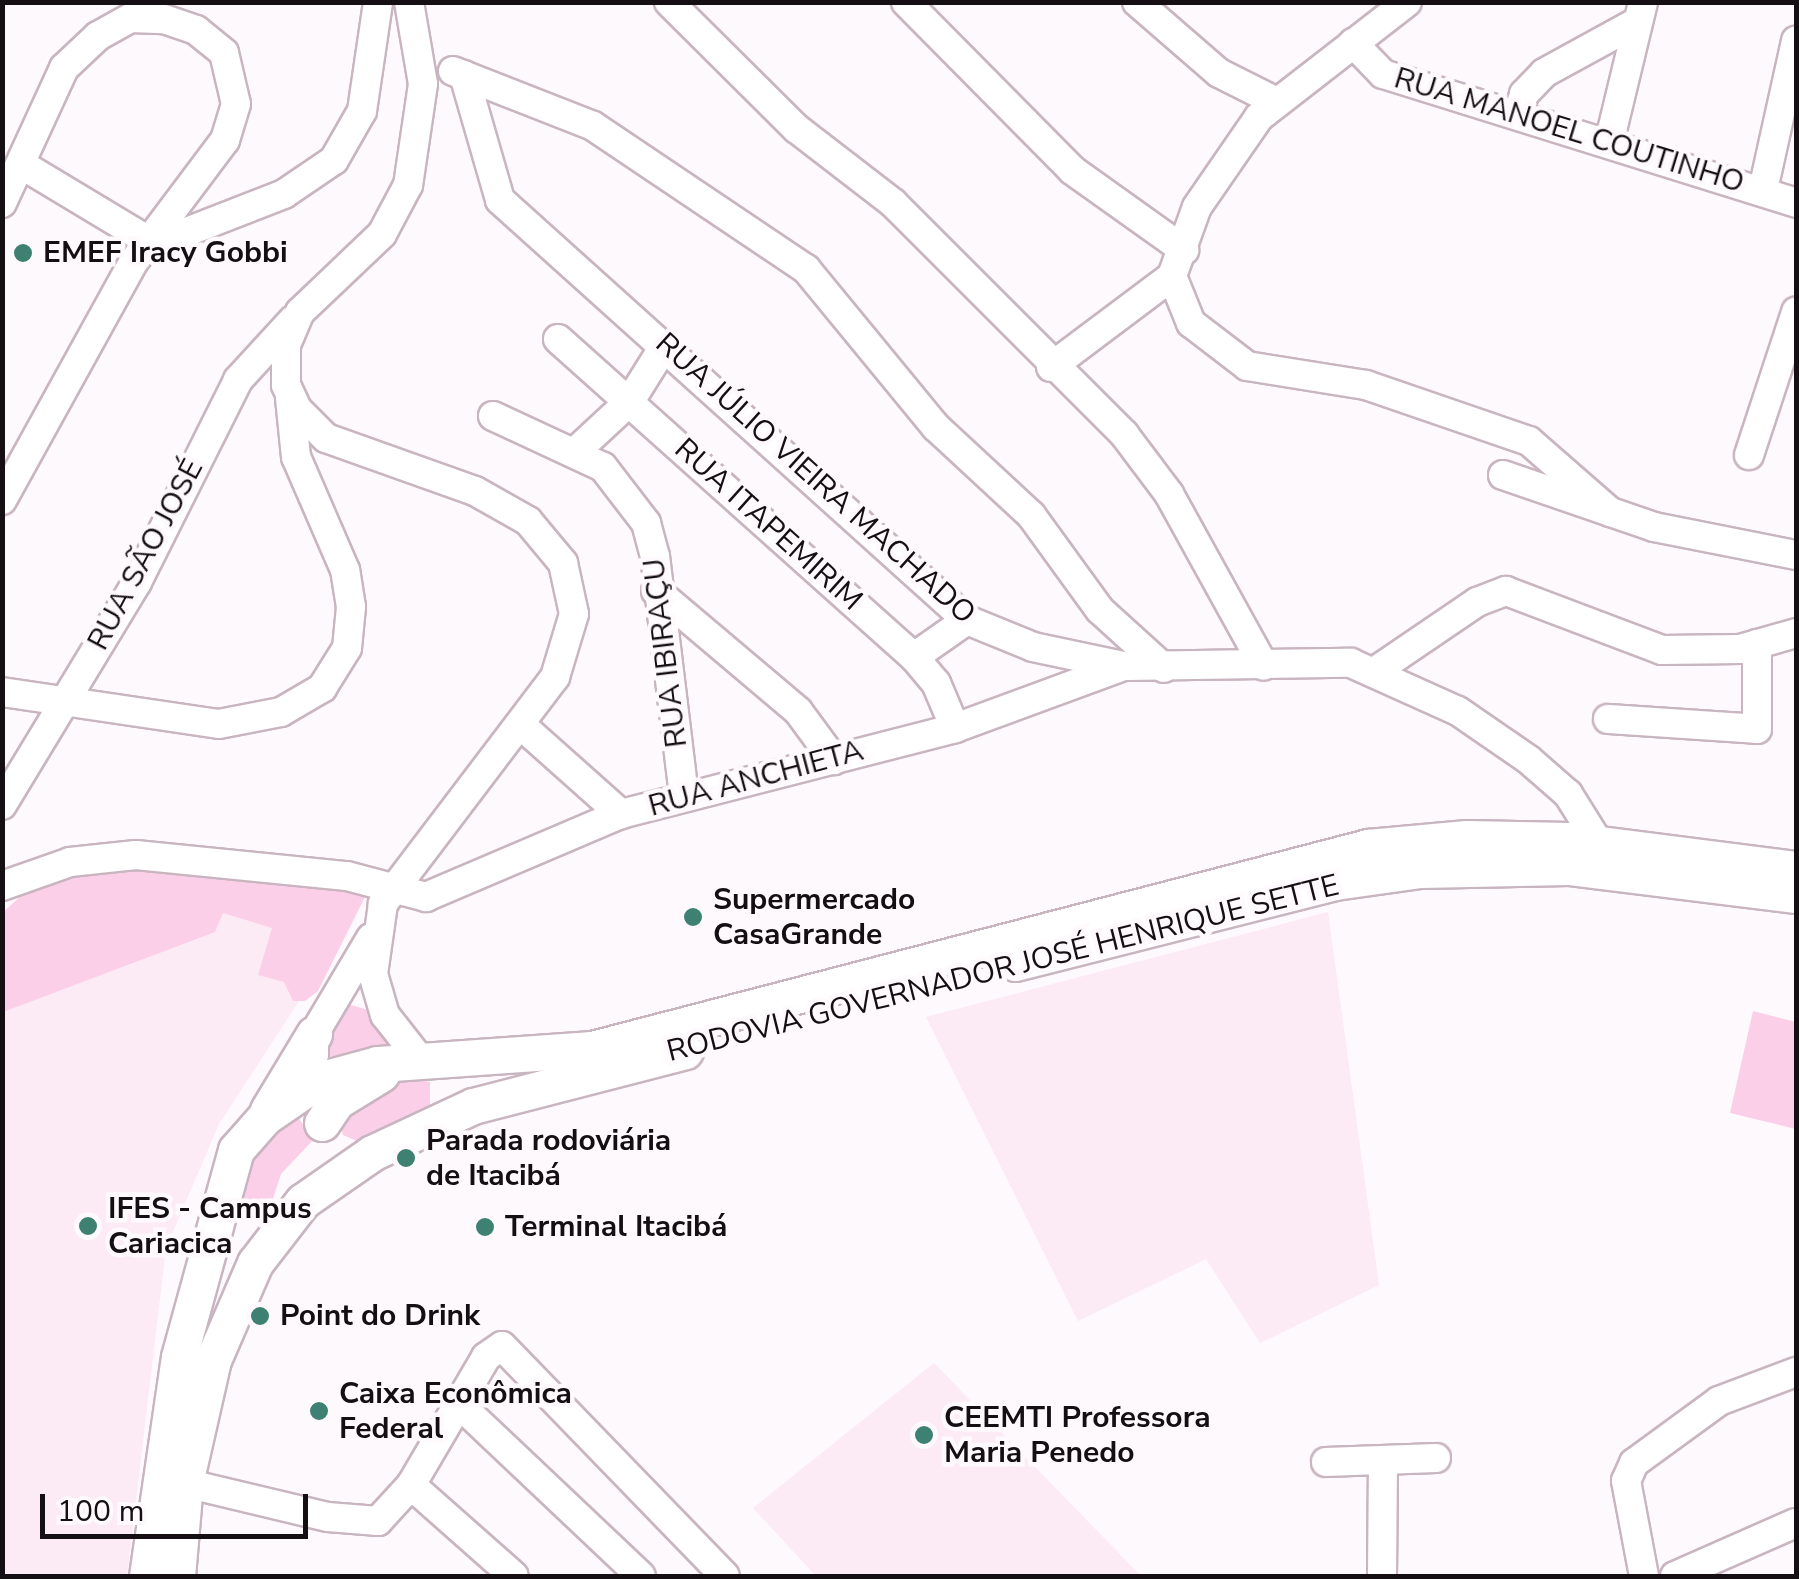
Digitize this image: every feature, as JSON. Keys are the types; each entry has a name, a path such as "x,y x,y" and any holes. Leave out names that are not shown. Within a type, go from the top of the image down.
{"main road":[{"name":"RODOVIA GOVERNADOR JOSÉ HENRIQUE SETTE","path":"264,1117 319,1080 358,1066 592,1049 1334,853 1467,838 1598,842 1796,869"},
{"name":"RODOVIA GOVERNADOR JOSÉ HENRIQUE SETTE","path":"178,1576 185,1484 213,1360 262,1250 303,1202 346,1168 473,1106 1335,882 1517,865 1796,894"},
{"path":"147,1576 169,1410 203,1255 236,1150 264,1117 323,1020"},
{"path":"322,1123 344,1096 412,1062 438,1071 446,1090 426,1128"},
{"path":"319,1080 322,1123 346,1168"},
{"path":"203,1255 237,1242 262,1250"}],"street":[{"path":"146,246 284,194 334,160 362,111 378,2"},
{"path":"409,2 423,62 593,126 806,270 936,427 1031,516 1100,610 1164,668"},
{"path":"670,2 797,129 893,203 1051,367 1124,434 1162,485 1264,666"},
{"path":"906,2 1072,170 1184,250"},
{"path":"1137,2 1218,72 1274,101"},
{"path":"1051,367 1172,276 1210,183 1274,101 1407,2"},
{"path":"1518,113 1524,94 1544,72 1640,12"},
{"path":"1609,143 1640,12"},
{"path":"2,203 24,166 58,78 98,36 148,18 196,30 232,68 232,122 212,160 146,246 2,500"},
{"path":"1764,190 1796,41"},
{"name":"RUA MANOEL COUTINHO","path":"1353,43 1382,74 1796,202"},
{"name":"RUA SÃO JOSÉ","path":"2,806 138,582 238,380 300,312 382,234 408,185 423,62"},
{"name":"RUA JÚLIO VIEIRA MACHADO","path":"464,75 500,200 967,620 1033,647 1123,666 1264,666 1330,661 1374,672 1458,711 1529,760 1568,794 1598,842"},
{"path":"24,166 146,246"},
{"path":"1172,276 1191,323 1247,366 1366,385 1530,441 1610,512"},
{"path":"2,692 196,722 240,722 302,702 330,678 348,648 348,586 296,457 285,357 300,312"},
{"path":"1749,455 1796,312"},
{"name":"RUA ITAPEMIRIM","path":"558,339 914,657 936,684 955,728"},
{"path":"575,452 630,401 665,345"},
{"path":"290,398 326,438 494,499 552,547 571,580 573,632 556,676 390,902 323,1020 319,1080"},
{"name":"RUA IBIRAÇU","path":"493,416 603,466 638,509 652,539 684,798"},
{"path":"1503,475 1610,512 1796,555"},
{"path":"656,591 798,711 834,760"},
{"path":"1374,672 1432,638 1477,602 1506,591 1545,600 1642,646 1756,644 1796,633"},
{"path":"914,657 967,620"},
{"path":"1608,719 1757,729 1756,644"},
{"name":"RUA ANCHIETA","path":"2,886 70,862 136,855 347,876 390,902 414,898 437,893 621,814 955,728 1123,666"},
{"path":"521,725 621,814"},
{"path":"390,902 372,960 382,1003 412,1062"},
{"path":"323,1020 349,1000 382,1003"},
{"path":"185,1484 365,1522 378,1521 411,1485 492,1349 502,1346 725,1576"},
{"path":"1644,1576 1626,1481 1634,1463 1720,1400 1796,1372"},
{"path":"459,1404 641,1576"},
{"path":"1326,1462 1436,1458"},
{"path":"1382,1460 1382,1576"},
{"path":"411,1485 514,1576"},
{"path":"1675,1576 1796,1523"}],"shaded area":[{"path":"84,864 325,882 366,895 318,991 305,1001 293,1001 284,982 258,975 272,928 223,913 215,932 3,1012 2,913 31,887"},
{"name":"IFES - Campus Cariacica","path":"325,882 318,991 299,1001 219,1124 166,1248 127,1576 3,1576 2,913"},
{"path":"1328,912 1379,1285 1260,1343 1206,1259 1078,1321 926,1017"},
{"path":"348,1004 375,1012 392,1045 323,1058 322,1032"},
{"path":"1753,1011 1796,1022 1796,1129 1730,1113"},
{"path":"405,1077 430,1082 430,1108 359,1142 343,1135 338,1117"},
{"path":"294,1112 314,1139 281,1174 266,1220 225,1218 244,1159"},
{"name":"CEEMTI Professora Maria Penedo","path":"934,1363 1141,1576 816,1576 753,1508"}],"place":[{"name":"EMEF Iracy Gobbi","path":"23,253"},
{"name":"Supermercado CasaGrande","path":"693,917"},
{"name":"Parada rodoviária de Itacibá","path":"406,1158"},
{"name":"IFES - Campus Cariacica","path":"88,1226"},
{"name":"Terminal Itacibá","path":"485,1227"},
{"name":"Point do Drink","path":"260,1316"},
{"name":"Caixa Econômica Federal","path":"319,1411"},
{"name":"CEEMTI Professora Maria Penedo","path":"924,1435"}]}
